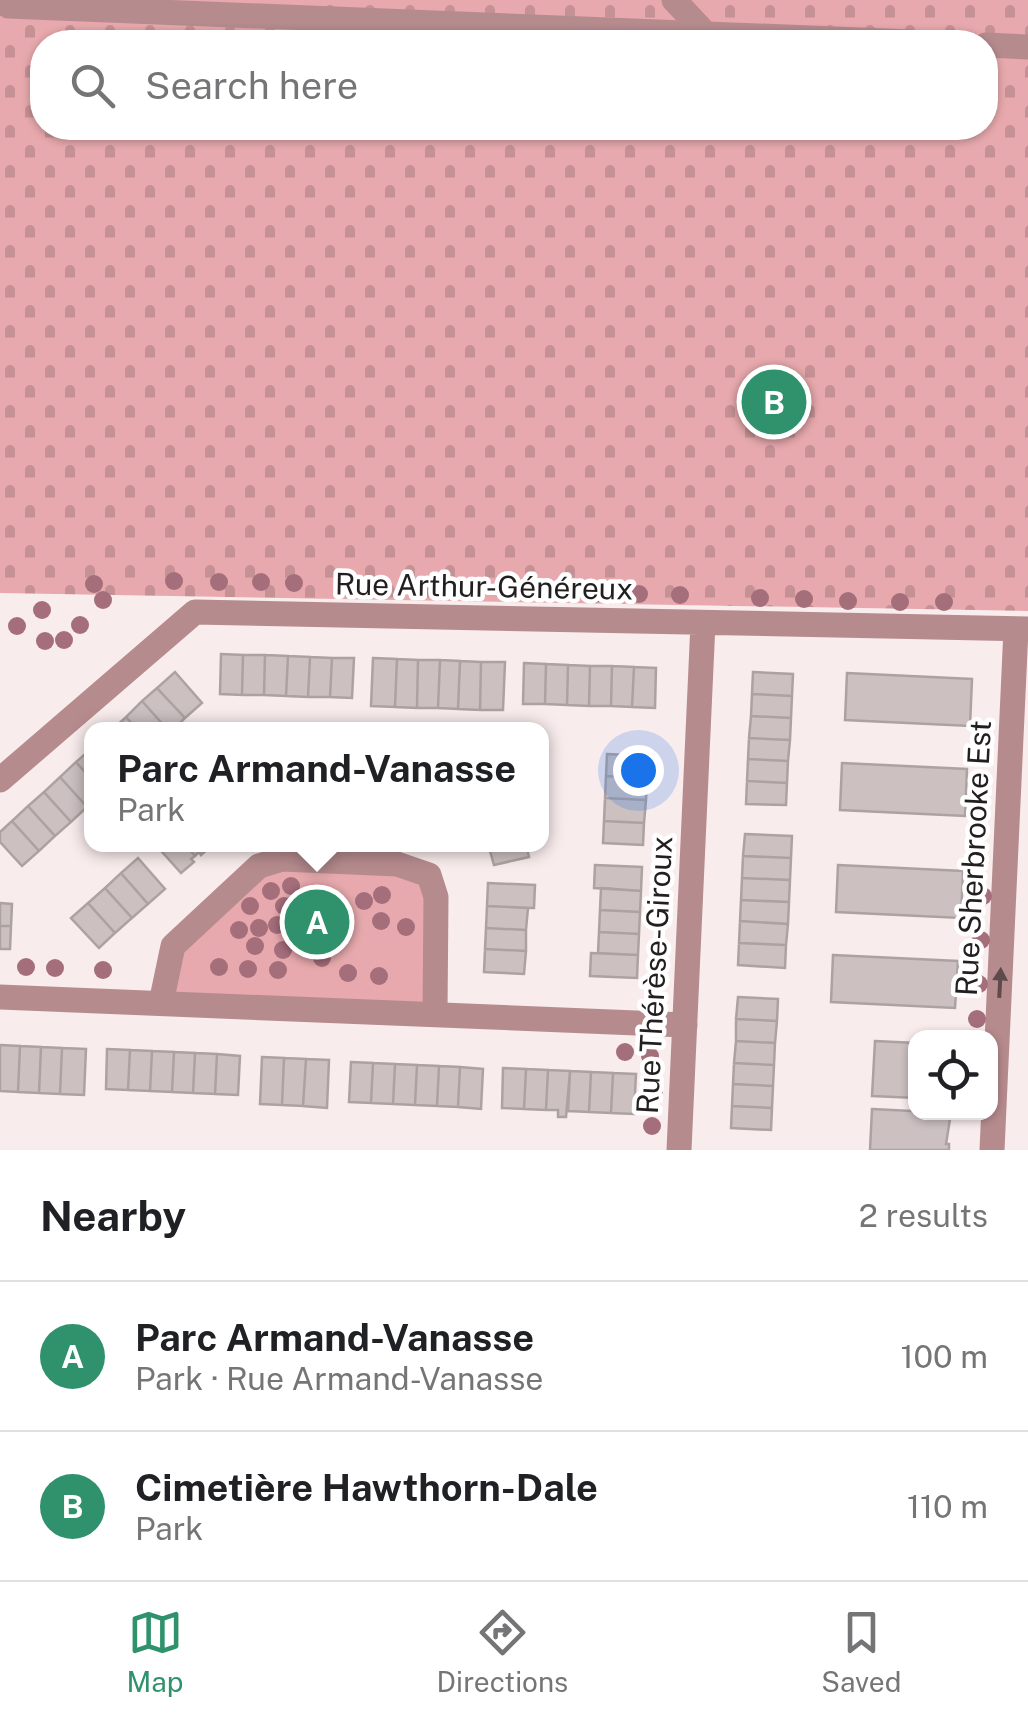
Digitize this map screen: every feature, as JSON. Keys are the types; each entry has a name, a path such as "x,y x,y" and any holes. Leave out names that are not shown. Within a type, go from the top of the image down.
{"street":[{"path":"674,0 703,30"},
{"path":"4,5 610,30"},
{"path":"998,46 1028,47"},
{"name":"Rue Arthur-Généreux","path":"0,780 196,612 1022,629"},
{"name":"Rue Thérèse-Giroux","path":"679,1150 703,622"},
{"name":"Rue Sherbrooke Est","path":"992,1150 1022,629"},
{"path":"161,1004 173,946 259,866 282,859 398,864 429,874 436,898 435,1014"},
{"path":"0,997 685,1024"}],"green space":[{"path":"0,0 1028,0 1028,611 0,593"},
{"path":"259,866 429,875 435,1014 161,1003 173,946"}],"building":[{"path":"221,654 243,655 242,695 220,694"},
{"path":"243,655 265,655 264,695 242,695"},
{"path":"265,655 288,656 286,696 264,695"},
{"path":"288,656 310,657 308,697 286,696"},
{"path":"310,657 332,658 330,697 308,697"},
{"path":"332,658 354,658 352,698 330,697"},
{"path":"373,658 397,659 395,707 371,706"},
{"path":"397,659 418,660 417,708 395,707"},
{"path":"418,660 440,660 438,708 417,708"},
{"path":"440,660 460,661 458,709 438,708"},
{"path":"460,661 481,662 480,710 458,709"},
{"path":"481,662 505,662 503,710 480,710"},
{"path":"524,663 546,664 545,704 523,704"},
{"path":"546,664 568,665 567,705 545,704"},
{"path":"568,665 590,666 589,706 567,705"},
{"path":"590,666 612,666 611,706 589,706"},
{"path":"612,666 634,667 632,707 611,706"},
{"path":"634,667 656,668 655,708 632,707"},
{"path":"175,672 202,703 185,718 157,688"},
{"path":"753,672 793,674 792,696 752,694"},
{"path":"847,673 972,679 970,726 845,720"},
{"path":"157,688 185,718 181,722 161,722 142,701"},
{"path":"752,694 792,696 791,718 751,716"},
{"path":"142,701 161,722 131,722 126,717"},
{"path":"751,716 791,718 790,740 749,738"},
{"path":"749,738 790,740 788,761 748,759"},
{"path":"607,754 648,756 647,778 606,776"},
{"path":"84,755 84,771 76,762"},
{"path":"748,759 788,761 787,783 747,781"},
{"path":"76,762 84,771 84,804 60,777"},
{"path":"842,763 967,769 965,816 840,810"},
{"path":"606,776 647,778 646,800 605,798"},
{"path":"60,777 84,804 84,810 71,822 44,792"},
{"path":"747,781 787,783 786,805 746,804"},
{"path":"44,792 71,822 55,836 28,806"},
{"path":"605,798 646,800 644,823 604,821"},
{"path":"28,806 55,836 39,851 12,821"},
{"path":"12,821 39,851 22,866 0,842 0,832"},
{"path":"604,821 644,823 643,845 603,843"},
{"path":"745,834 792,836 791,858 743,856"},
{"path":"162,852 192,852 194,862 181,873"},
{"path":"490,852 528,852 529,857 494,865"},
{"path":"743,856 791,858 790,880 742,878"},
{"path":"138,858 165,889 148,904 121,873"},
{"path":"595,865 642,867 641,891 594,888"},
{"path":"838,865 963,871 961,918 836,912"},
{"path":"121,873 148,904 132,918 105,888"},
{"path":"742,878 790,880 789,902 741,900"},
{"path":"488,883 535,885 534,908 487,906"},
{"path":"105,888 132,918 115,933 88,903"},
{"path":"601,888 641,891 640,912 600,910"},
{"path":"741,900 789,902 788,924 740,921"},
{"path":"0,903 12,904 11,926 0,926"},
{"path":"88,903 115,933 99,948 71,918"},
{"path":"487,906 528,908 526,930 486,928"},
{"path":"600,910 640,912 639,934 599,932"},
{"path":"740,921 788,924 786,945 739,943"},
{"path":"0,926 11,926 10,949 0,949"},
{"path":"486,928 526,930 526,951 485,949"},
{"path":"599,932 639,934 638,955 598,953"},
{"path":"739,943 786,945 785,968 738,965"},
{"path":"485,949 526,951 524,974 484,972"},
{"path":"591,953 638,955 637,978 590,976"},
{"path":"833,955 958,961 955,1008 831,1002"},
{"path":"738,997 778,999 777,1021 736,1019"},
{"path":"736,1019 777,1021 775,1043 736,1041"},
{"path":"736,1041 775,1043 774,1065 734,1063"},
{"path":"875,1041 908,1043 908,1098 872,1096"},
{"path":"0,1045 20,1046 18,1092 0,1091"},
{"path":"20,1046 41,1047 39,1093 18,1092"},
{"path":"41,1047 62,1048 60,1094 39,1093"},
{"path":"62,1048 86,1049 84,1095 60,1094"},
{"path":"107,1049 130,1050 128,1090 106,1089"},
{"path":"130,1050 152,1051 150,1091 128,1090"},
{"path":"152,1051 174,1052 172,1092 150,1091"},
{"path":"174,1052 195,1053 193,1093 172,1092"},
{"path":"195,1053 217,1054 215,1094 193,1093"},
{"path":"217,1054 240,1056 238,1095 215,1094"},
{"path":"262,1057 284,1058 282,1105 260,1104"},
{"path":"284,1058 306,1059 303,1106 282,1105"},
{"path":"306,1059 329,1060 327,1108 303,1106"},
{"path":"351,1062 373,1063 371,1103 349,1102"},
{"path":"373,1063 395,1064 393,1104 371,1103"},
{"path":"734,1063 774,1065 773,1086 733,1084"},
{"path":"395,1064 417,1065 415,1105 393,1104"},
{"path":"417,1065 439,1066 437,1106 415,1105"},
{"path":"439,1066 460,1067 458,1107 437,1106"},
{"path":"460,1067 483,1069 481,1109 458,1107"},
{"path":"503,1068 526,1069 524,1109 502,1108"},
{"path":"526,1069 548,1070 546,1110 524,1109"},
{"path":"548,1070 570,1071 566,1117 558,1117 558,1110 546,1110"},
{"path":"570,1071 591,1072 589,1112 568,1111"},
{"path":"591,1072 613,1073 611,1113 589,1112"},
{"path":"613,1073 636,1074 634,1114 611,1113"},
{"path":"733,1084 773,1086 772,1108 732,1106"},
{"path":"732,1106 772,1108 771,1130 731,1128"},
{"path":"872,1109 908,1111 908,1120 950,1120 946,1144 949,1150 870,1150"}],"place":[{"name":"Cimetière Hawthorn-Dale","path":"774,402"},
{"name":"Parc Armand-Vanasse","path":"317,922"}]}
